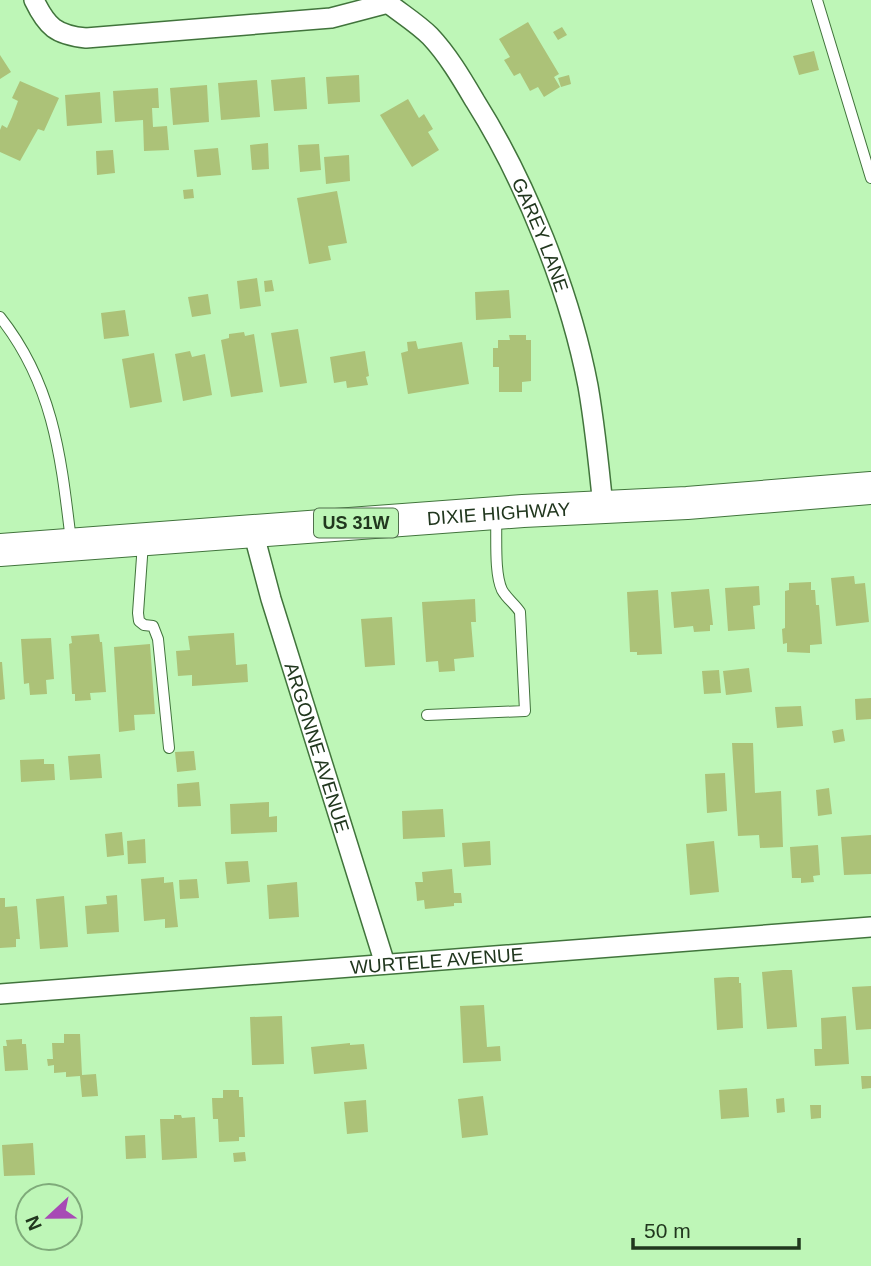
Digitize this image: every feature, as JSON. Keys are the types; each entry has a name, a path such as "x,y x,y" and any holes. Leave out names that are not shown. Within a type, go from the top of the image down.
{"main road":[{"name":"DIXIE HIGHWAY","path":"0,550 871,488"}],"street":[{"name":"GAREY LANE","path":"34,0 45,21 56,31 67,36 86,38 331,18 389,1 429,36 452,63 493,130 533,211 569,314 587,383 597,441 603,507"},
{"name":"ARGONNE AVENUE","path":"253,531 271,599 384,964"},
{"name":"WURTELE AVENUE","path":"0,994 871,927"}],"lane":[{"path":"817,0 871,178"},
{"path":"0,317 16,338 46,400 62,468 72,545"},
{"path":"427,715 525,711 520,612 506,596 499,581 496,513"},
{"path":"143,539 139,621 153,626 158,639 169,748"}],"building":[{"path":"528,22 559,74 554,77 560,87 544,97 538,87 530,91 520,73 514,76 504,60 510,57 499,39"},
{"path":"562,27 567,35 558,40 553,32"},
{"path":"814,51 819,70 799,75 793,56"},
{"path":"0,55 11,72 0,79"},
{"path":"359,75 360,102 328,104 326,77"},
{"path":"569,75 571,84 561,87 558,78"},
{"path":"305,77 307,109 274,111 271,80"},
{"path":"257,80 260,117 221,120 218,83"},
{"path":"20,81 59,98 44,131 38,129 20,161 0,152 0,130 2,125 7,128 12,117 18,101 12,98"},
{"path":"207,85 209,122 173,125 170,88"},
{"path":"158,88 159,108 152,108 153,127 167,126 169,150 144,151 143,120 115,122 113,91"},
{"path":"100,92 102,123 67,126 65,95"},
{"path":"408,99 419,118 424,114 433,129 428,132 439,150 412,167 380,115"},
{"path":"268,143 269,169 252,170 250,145"},
{"path":"319,144 321,170 300,172 298,145"},
{"path":"218,148 221,175 197,177 194,150"},
{"path":"113,150 115,173 97,175 96,151"},
{"path":"349,155 350,181 326,184 324,157"},
{"path":"193,189 194,198 184,199 183,190"},
{"path":"337,191 347,243 328,246 331,260 309,264 297,198"},
{"path":"257,278 261,306 240,309 237,281"},
{"path":"272,280 274,291 265,292 264,281"},
{"path":"509,290 511,318 476,320 475,292"},
{"path":"208,294 211,314 192,317 188,297"},
{"path":"125,310 129,336 104,339 101,313"},
{"path":"298,329 307,383 280,387 271,333"},
{"path":"244,332 245,336 254,334 263,392 231,397 221,340 229,338 229,334"},
{"path":"509,335 526,335 526,340 531,340 531,381 522,382 522,392 499,392 499,367 493,367 493,348 498,348 498,340 510,340"},
{"path":"416,341 418,349 462,342 469,384 408,394 401,353 408,351 407,342"},
{"path":"190,351 192,357 205,354 212,395 183,401 175,354"},
{"path":"365,351 368,385 347,388 346,381 334,383 330,357"},
{"path":"154,353 162,402 130,408 122,359"},
{"path":"854,576 855,584 865,583 869,622 836,626 831,578"},
{"path":"811,582 811,590 815,590 816,605 819,605 822,644 810,645 810,653 787,652 787,643 783,644 782,629 785,628 785,591 789,590 789,583"},
{"path":"759,586 760,605 753,606 755,629 728,631 725,588"},
{"path":"709,589 713,625 710,625 710,631 694,632 693,626 674,628 671,592"},
{"path":"658,590 662,654 637,655 637,652 630,652 627,592"},
{"path":"475,599 476,622 471,622 474,657 454,659 455,671 439,672 438,661 426,662 422,602"},
{"path":"392,617 395,665 365,667 361,619"},
{"path":"234,633 236,665 247,664 248,682 192,686 192,675 178,676 176,651 190,650 188,636"},
{"path":"99,634 106,692 90,693 91,700 75,701 75,694 72,694 69,644 72,643 71,636"},
{"path":"51,638 54,679 46,680 47,694 30,695 29,683 24,684 21,639"},
{"path":"150,644 155,714 134,715 135,730 119,732 114,647"},
{"path":"0,662 5,699 0,700"},
{"path":"749,668 752,692 726,695 723,671"},
{"path":"719,670 721,693 704,694 702,671"},
{"path":"871,698 871,719 856,720 855,699"},
{"path":"801,706 803,726 777,728 775,707"},
{"path":"843,729 845,741 834,743 832,731"},
{"path":"732,743 753,743 755,793 781,791 783,847 760,848 759,835 738,836"},
{"path":"194,751 196,770 177,772 175,752"},
{"path":"100,754 102,778 70,780 68,756"},
{"path":"44,759 44,764 54,764 55,780 21,782 20,760"},
{"path":"725,773 727,811 707,813 705,774"},
{"path":"199,782 201,806 178,807 177,784"},
{"path":"829,788 832,814 818,816 816,790"},
{"path":"269,802 269,817 277,816 277,832 231,834 230,804"},
{"path":"443,809 445,837 403,839 402,811"},
{"path":"122,832 124,855 107,857 105,834"},
{"path":"871,835 871,874 844,875 841,837"},
{"path":"145,839 146,863 128,864 127,841"},
{"path":"490,841 491,865 464,867 462,843"},
{"path":"714,841 719,892 690,895 686,844"},
{"path":"818,845 820,875 813,876 814,882 801,883 801,878 792,878 790,847"},
{"path":"248,861 250,882 227,884 225,862"},
{"path":"452,869 454,893 461,893 462,903 425,909 424,900 417,901 415,882 423,882 422,872"},
{"path":"164,877 164,883 173,882 178,927 165,928 165,919 144,921 141,879"},
{"path":"197,879 199,898 180,899 179,880"},
{"path":"297,882 299,917 269,919 267,885"},
{"path":"117,895 119,932 87,934 85,906 107,904 106,896"},
{"path":"64,896 68,947 40,949 36,899"},
{"path":"0,898 5,898 5,907 17,906 20,939 16,939 16,947 0,948"},
{"path":"792,970 797,1027 767,1029 762,972"},
{"path":"739,977 743,1028 717,1030 714,978"},
{"path":"871,986 871,1029 856,1030 852,987"},
{"path":"484,1005 487,1047 500,1046 501,1061 463,1063 460,1006"},
{"path":"282,1016 284,1064 252,1065 250,1017"},
{"path":"846,1016 849,1064 815,1066 814,1049 822,1049 821,1018"},
{"path":"64,1034 80,1034 82,1075 96,1074 98,1096 82,1097 80,1076 66,1077 66,1072 54,1073 54,1065 48,1066 47,1059 53,1059 52,1043 64,1043"},
{"path":"22,1039 22,1044 26,1044 28,1070 5,1071 3,1046 7,1046 6,1040"},
{"path":"364,1044 367,1069 314,1074 311,1047"},
{"path":"861,1076 871,1076 871,1088 862,1089"},
{"path":"747,1088 749,1117 721,1119 719,1090"},
{"path":"223,1090 239,1090 239,1097 243,1097 245,1137 239,1137 239,1141 219,1142 218,1119 213,1119 212,1098 223,1098"},
{"path":"483,1096 488,1135 462,1138 458,1099"},
{"path":"784,1098 785,1112 777,1113 776,1099"},
{"path":"366,1100 368,1132 347,1134 344,1102"},
{"path":"810,1105 821,1105 821,1118 811,1119"},
{"path":"174,1115 181,1115 182,1118 195,1117 197,1158 162,1160 160,1119 174,1119"},
{"path":"145,1135 146,1158 126,1159 125,1136"},
{"path":"33,1143 35,1175 4,1176 2,1145"},
{"path":"245,1152 246,1161 234,1162 233,1153"}]}
